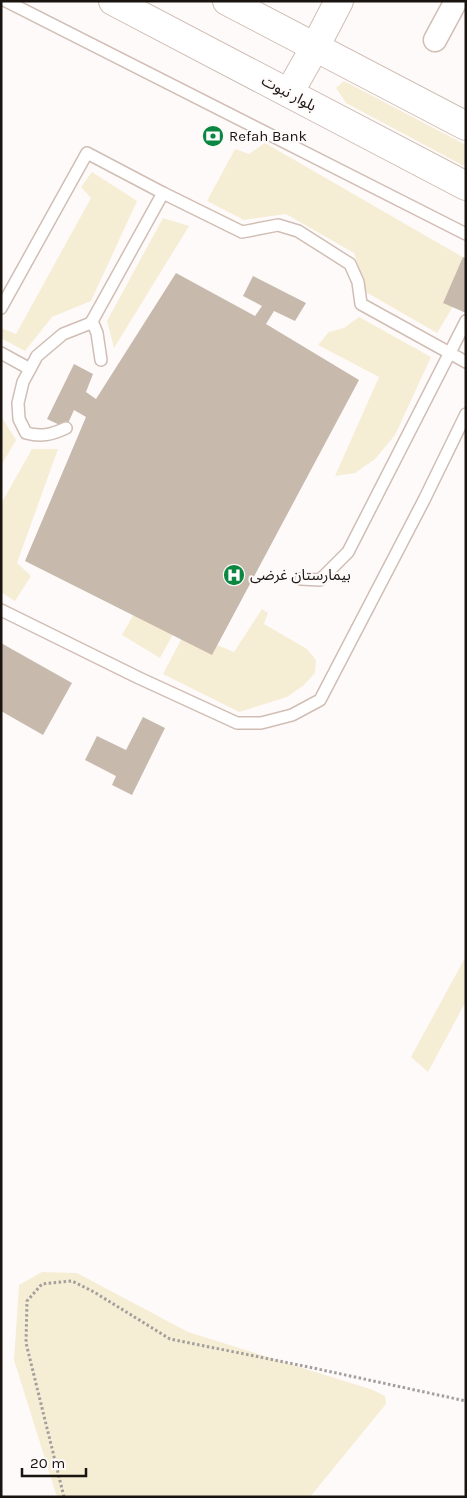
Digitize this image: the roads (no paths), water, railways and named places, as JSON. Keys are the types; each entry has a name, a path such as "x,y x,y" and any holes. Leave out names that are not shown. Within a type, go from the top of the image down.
{"main road":[{"name":"بلوار نبوت","path":"113,1 466,186"},
{"path":"226,1 466,126"},
{"path":"289,93 339,1"}],"street":[{"path":"435,40 456,1"}],"lane":[{"path":"6,1 466,234"},
{"path":"1,308 87,153 162,193 242,232 278,225 298,231 350,264 358,282 361,304 466,362"},
{"path":"66,428 56,433 40,436 26,433 19,419 18,403 23,382 37,356 63,334 92,321 162,193"},
{"path":"92,321 97,333 101,360"},
{"path":"302,579 320,580 348,552 466,321"},
{"path":"1,353 30,369"},
{"path":"1,610 139,678 238,723 260,723 292,715 320,700 424,500 466,414"}],"place":[{"name":"Refah Bank","path":"213,136"},
{"name":"بیمارستان غرضی","path":"234,575"}]}
